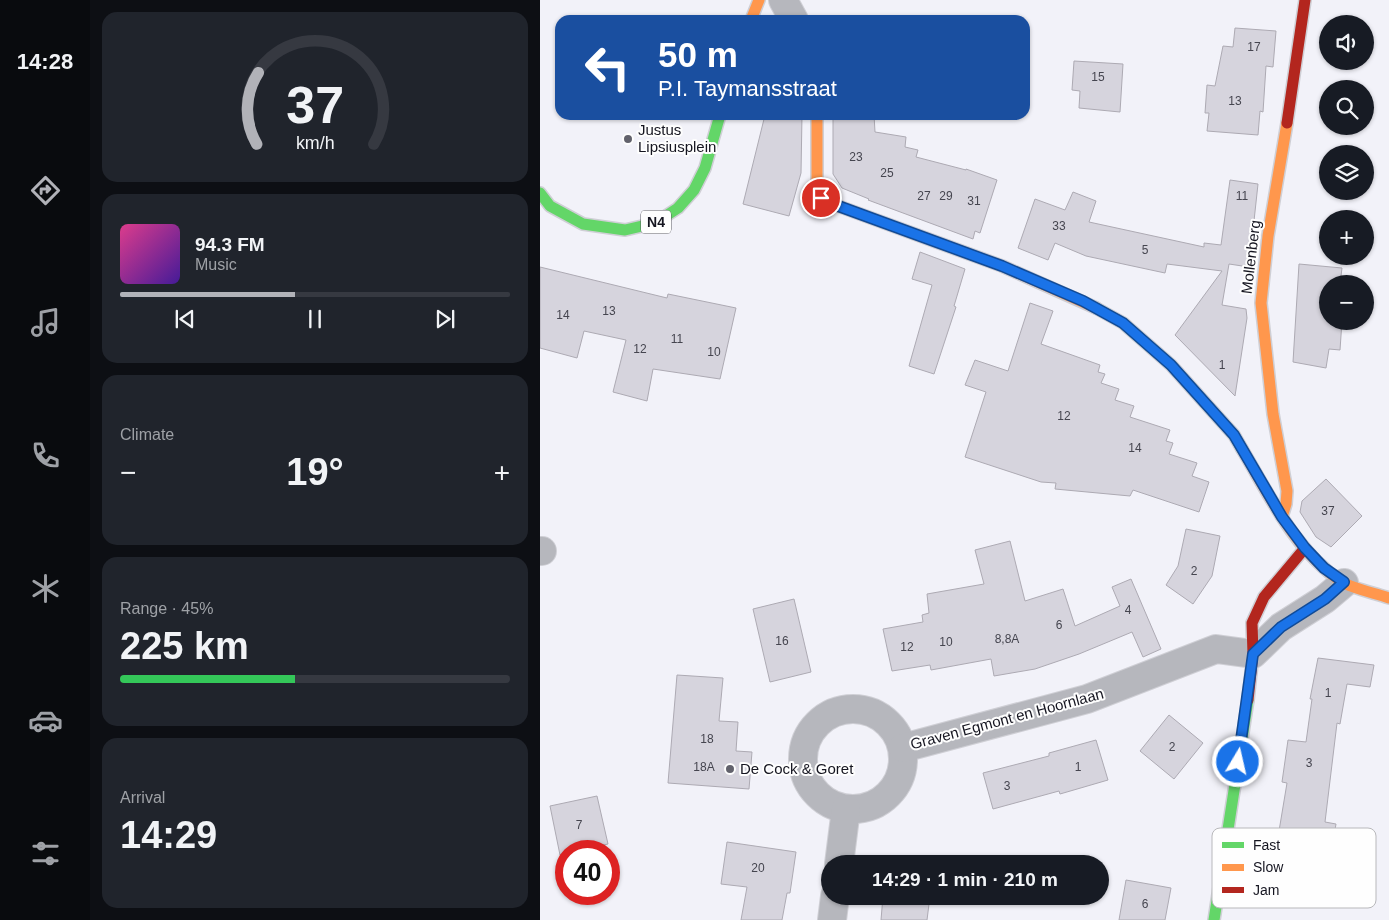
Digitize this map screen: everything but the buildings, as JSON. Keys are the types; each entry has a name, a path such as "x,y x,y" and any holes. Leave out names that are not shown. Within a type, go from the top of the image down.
{"street":[{"path":"753,15 759,0"},
{"path":"783,0 791,15"},
{"name":"Mollenberg","path":"1282,517 1287,491 1273,414 1261,303 1268,236 1305,0"},
{"name":"N4","path":"540,193 550,206 583,224 625,230 655,223 678,208 694,190 705,168 719,120"},
{"path":"818,120 817,188 821,198 830,203 1002,266 1083,301 1123,323 1171,365 1234,435 1282,517 1305,548 1324,568 1344,582 1389,598"},
{"path":"1228,828 1248,703 1253,654 1252,623 1264,597 1305,548"},
{"path":"1253,654 1281,627 1325,599 1344,582"},
{"name":"Graven Egmont en Hoornlaan","path":"903,748 1087,700 1216,649 1253,654"},
{"name":"Graven Egmont en Hoornlaan","path":"854,709 870,712 885,720 896,732 903,748 904,764 900,780 878,804 863,809 846,809 830,804 817,794 807,780 803,764 804,747 811,732 822,719 837,711 854,709"},
{"path":"840,855 846,809"},
{"path":"832,920 834,905"}],"traffic: fast":[{"path":"540,193 550,206 583,224 625,230 655,223 678,208 694,190 705,168 719,120"},
{"path":"1096,308 1123,323 1171,365 1234,435 1242,449"},
{"path":"1228,828 1248,700"},
{"path":"1214,920 1216,908"}],"traffic: slow":[{"path":"753,15 759,0"},
{"path":"817,120 817,181 820,194 824,199 830,203 1002,266 1096,308"},
{"path":"1282,517 1287,491 1273,414 1261,303 1268,236 1287,123"},
{"path":"1242,449 1285,522 1310,555 1342,582 1389,598"}],"traffic: jam":[{"path":"1287,123 1305,0"},
{"path":"1248,700 1253,654 1252,623 1264,597 1305,548"}],"place":[{"name":"Justus Lipsiusplein","path":"628,139"},
{"name":"De Cock & Goret","path":"730,769"}],"route":[{"path":"821,198 830,203 1002,266 1083,301 1123,323 1171,365 1234,435 1282,517 1305,548 1324,568 1344,582 1325,599 1281,627 1253,654 1248,703 1238,762"}]}
